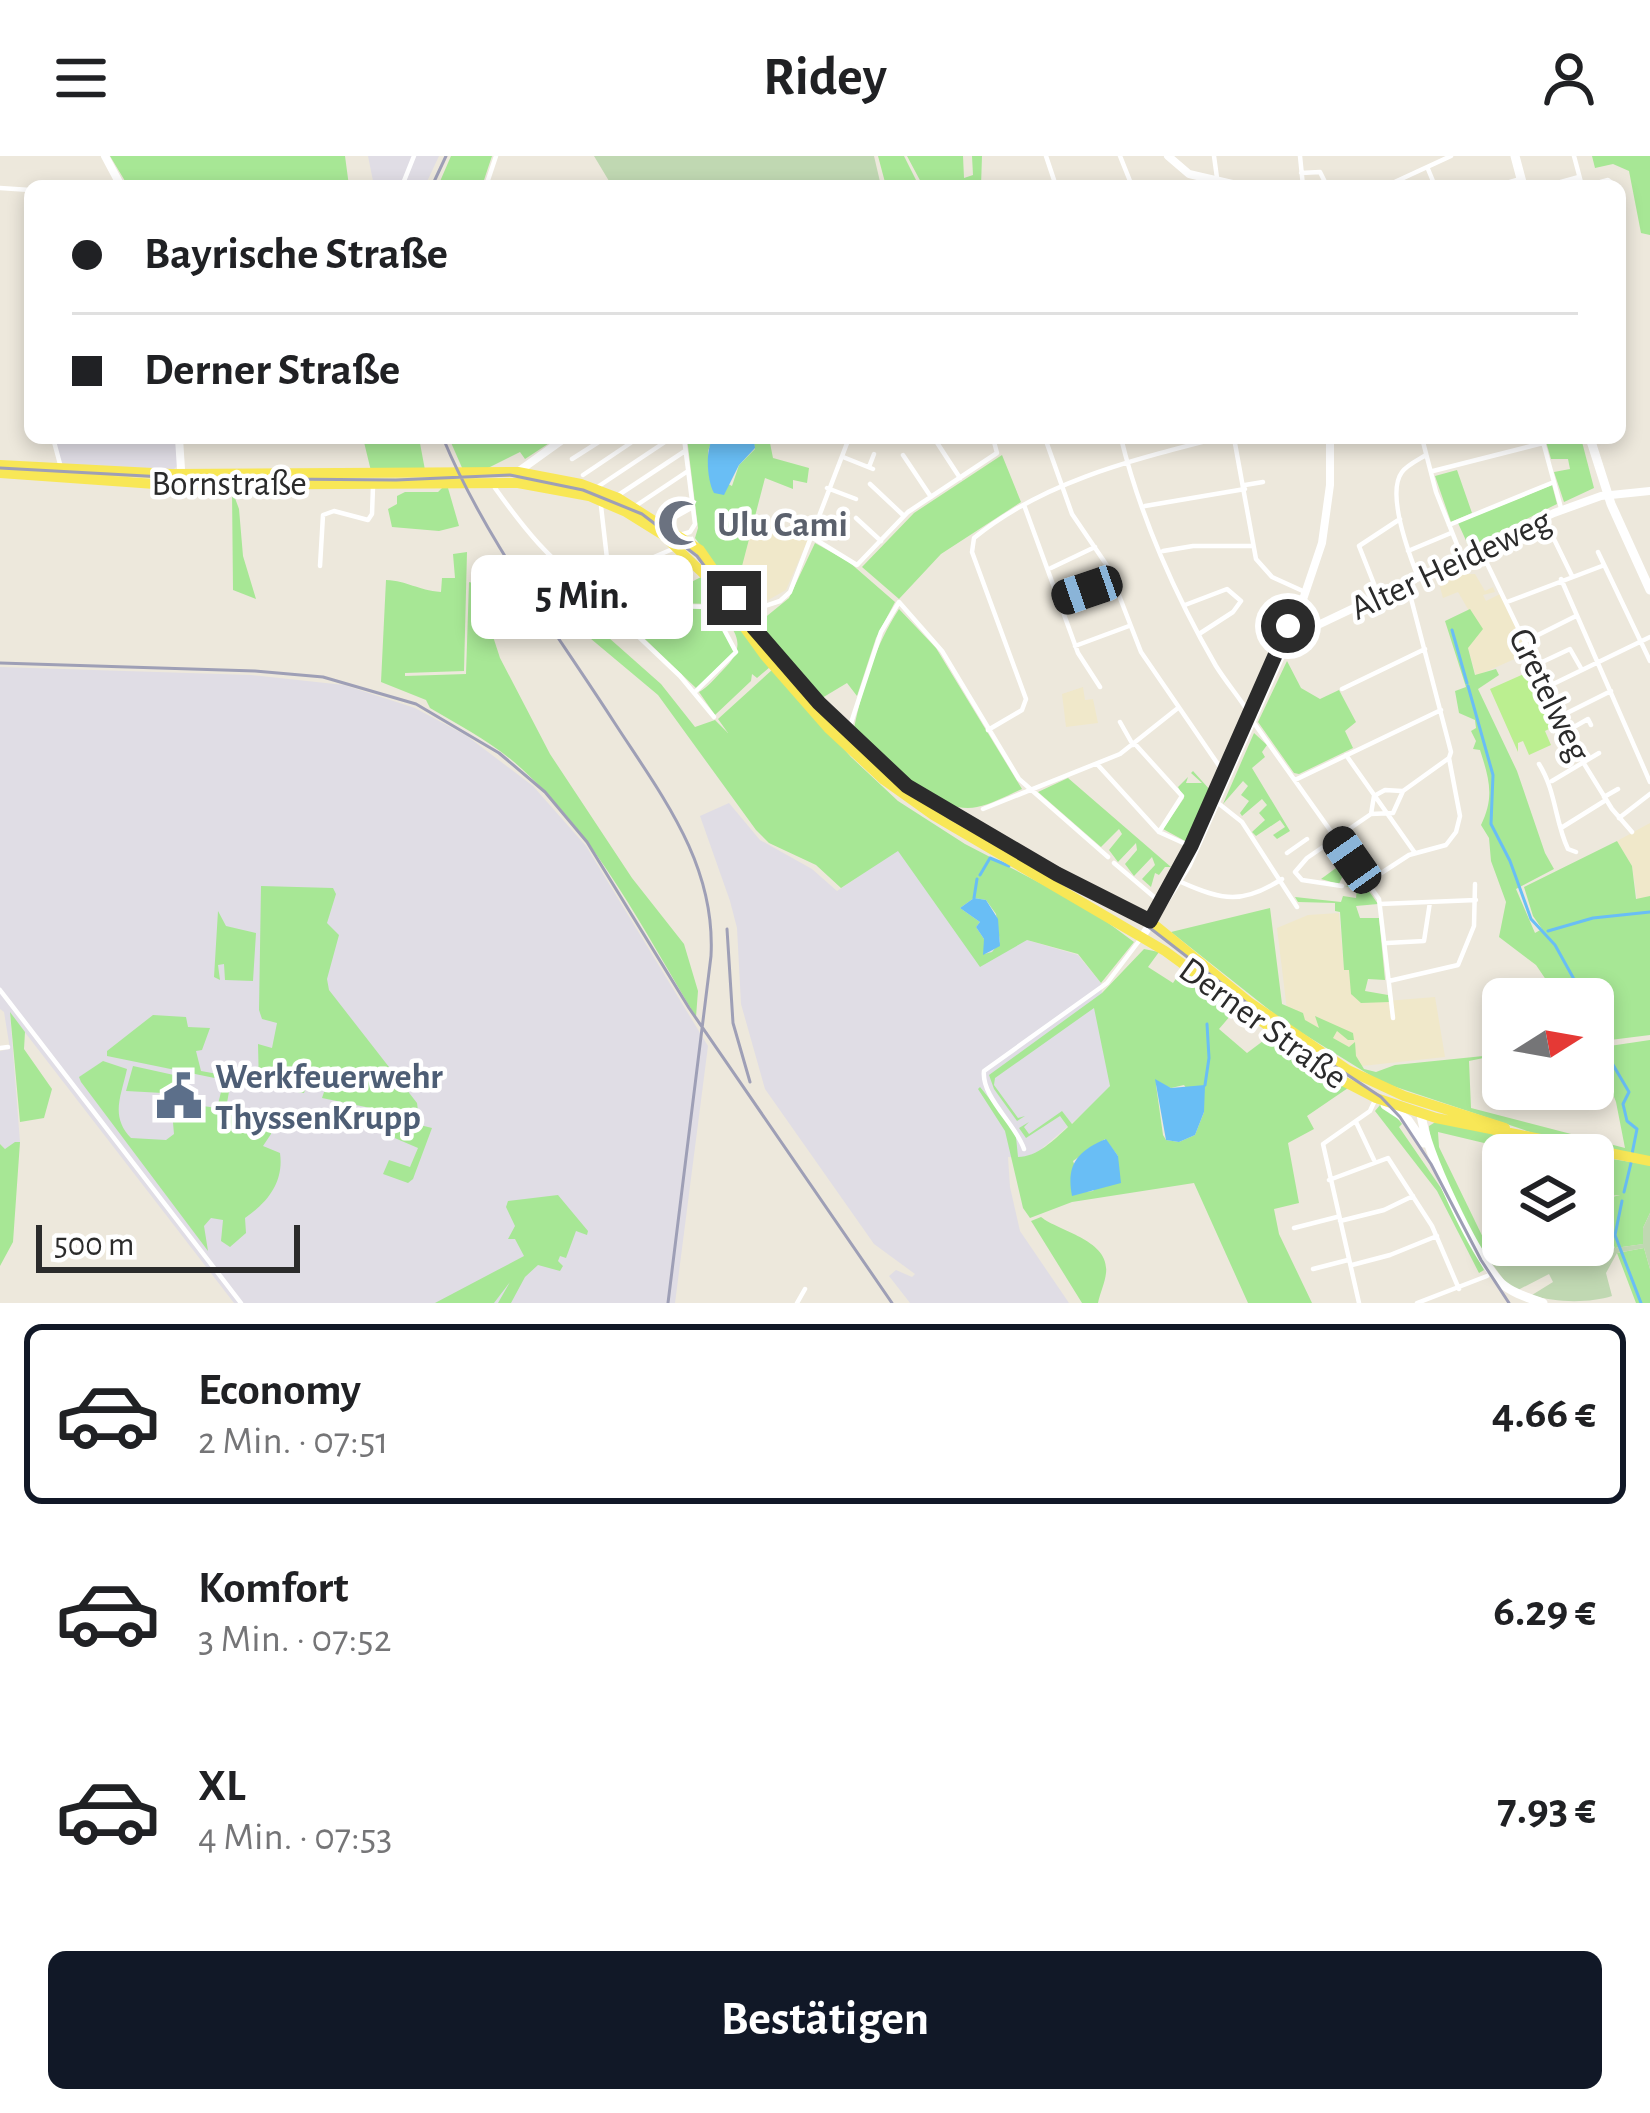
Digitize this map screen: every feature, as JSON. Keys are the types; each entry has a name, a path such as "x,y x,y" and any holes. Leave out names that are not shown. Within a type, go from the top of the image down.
{"main road":[{"path":"1592,444 1608,497 1650,590"},
{"name":"Bornstraße","path":"0,469 182,480"},
{"name":"Bornstraße","path":"0,469 182,480 455,479"},
{"name":"Derner Straße","path":"455,479 518,472 601,500 682,540 765,656 866,765 933,815 1142,937 1322,1066 1376,1099 1423,1108"},
{"name":"Derner Straße","path":"455,479 494,482 552,477 618,498 716,568 744,613 836,721 907,786 1057,874 1152,922 1249,1002 1348,1070 1423,1108"},
{"path":"1376,1099 1421,1133 1498,1279 1543,1303"},
{"path":"1421,1133 1423,1108"},
{"path":"1423,1108 1436,1118 1509,1134"},
{"path":"1423,1108 1516,1134"},
{"path":"1421,1133 1436,1118"}],"street":[{"path":"1168,156 1188,177 1223,180"},
{"path":"1214,156 1217,178"},
{"path":"1300,156 1302,180"},
{"path":"1398,180 1450,156"},
{"path":"1574,156 1581,180"},
{"path":"1427,166 1433,180"},
{"path":"1301,173 1320,172 1324,180"},
{"path":"1547,175 1548,180"},
{"path":"1570,180 1580,177"},
{"path":"54,444 59,470"},
{"path":"179,444 182,480"},
{"path":"518,472 556,444"},
{"path":"572,460 596,444"},
{"path":"583,475 629,444"},
{"path":"599,486 662,444"},
{"path":"593,583 650,559 694,528 684,444"},
{"path":"744,613 785,598 848,444"},
{"path":"938,444 960,478"},
{"path":"812,538 857,565 904,516 997,453 995,444"},
{"path":"1047,444 1078,526 1108,567 1147,662 1226,774"},
{"path":"1123,444 1199,634 1380,904 1393,1018"},
{"path":"988,730 1022,710 1026,699 972,541 1061,485 1194,444"},
{"path":"1235,444 1258,563 1267,574 1304,593"},
{"path":"1024,1149 984,1084 984,1071 1101,988 1132,953 1180,881 1293,622 1322,543 1330,444"},
{"path":"1423,444 1462,557"},
{"path":"1430,471 1474,464 1533,444"},
{"path":"1543,444 1561,511"},
{"path":"620,494 685,451"},
{"path":"545,452 545,467 552,477"},
{"path":"535,479 545,452"},
{"path":"843,457 871,468 874,454"},
{"path":"903,455 931,497"},
{"path":"1418,578 1400,519 1400,474 1426,455"},
{"path":"637,505 688,471"},
{"path":"1593,498 1602,479"},
{"path":"320,566 323,515 331,511 368,520 373,480"},
{"path":"494,482 566,572 593,583 601,600 714,717"},
{"path":"1144,506 1263,482"},
{"name":"Alter Heideweg","path":"1408,551 1554,482"},
{"path":"870,484 904,516"},
{"path":"827,488 856,499"},
{"path":"1608,497 1650,491"},
{"path":"1618,521 1629,495"},
{"name":"Alter Heideweg","path":"1582,504 1608,497"},
{"name":"Alter Heideweg","path":"1293,622 1315,627 1561,511 1608,497"},
{"path":"601,500 609,576"},
{"path":"1024,505 1076,646 1100,687"},
{"path":"668,521 692,507"},
{"path":"856,518 881,541"},
{"path":"1378,596 1359,546 1400,519"},
{"path":"1552,535 1572,576"},
{"path":"1162,551 1252,546"},
{"path":"1048,569 1095,548"},
{"name":"Gretelweg","path":"1480,549 1583,762 1632,832"},
{"path":"1598,552 1650,661"},
{"path":"650,559 668,606"},
{"path":"1507,602 1602,566"},
{"path":"1561,579 1647,766 1650,782"},
{"path":"1368,882 1415,853 1446,845 1458,825 1460,806 1451,752 1407,583"},
{"path":"1185,605 1227,589 1241,602 1199,634"},
{"path":"851,724 871,657 899,602 941,651 1030,791 1163,904"},
{"path":"619,618 668,606 712,607 736,647 734,656 694,693"},
{"path":"1525,641 1576,616"},
{"path":"1251,718 1293,622"},
{"path":"1076,646 1129,626"},
{"path":"1286,645 1315,627"},
{"path":"1547,687 1650,637"},
{"path":"1342,689 1425,649"},
{"path":"1536,664 1570,649 1582,670"},
{"path":"1561,716 1612,691"},
{"path":"983,809 1097,764 1134,744 1178,708"},
{"path":"1295,780 1441,710"},
{"path":"1567,731 1588,719 1591,725"},
{"path":"1120,722 1181,794 1159,832"},
{"path":"1550,782 1598,753"},
{"path":"1346,755 1415,853"},
{"path":"1371,814 1375,796 1385,790 1403,791 1449,758"},
{"path":"1097,764 1159,832 1191,846"},
{"path":"1539,764 1550,782 1568,850 1576,852"},
{"path":"1562,828 1618,789"},
{"path":"1342,886 1302,880 1295,872 1307,858 1371,814 1389,815 1399,806 1403,791"},
{"path":"1619,818 1650,794"},
{"path":"1163,904 1214,802"},
{"path":"1214,802 1242,822 1297,907"},
{"path":"1287,853 1307,839"},
{"path":"1298,845 1307,858"},
{"path":"1180,881 1203,892 1238,898 1254,896 1282,880"},
{"path":"1389,981 1458,965 1472,933 1475,884"},
{"path":"1380,904 1476,900"},
{"path":"1385,943 1422,943 1430,902"},
{"path":"1132,953 1154,945"},
{"path":"0,989 241,1303"},
{"path":"1357,1303 1324,1142 1370,1111 1376,1099"},
{"path":"1356,1122 1375,1161"},
{"path":"1329,1180 1388,1158 1437,1236 1459,1289"},
{"path":"1294,1228 1384,1210 1413,1196"},
{"path":"1313,1269 1390,1255 1437,1236"},
{"path":"1417,1303 1435,1300 1487,1276"},
{"path":"797,1303 805,1289"}],"shaded area":[{"path":"368,156 439,156 428,180 373,180"},
{"path":"56,444 176,444 178,465 174,469 62,467"},
{"path":"754,521 809,537 786,590 763,603 741,570"},
{"path":"1460,569 1463,574 1475,574 1485,591 1493,587 1495,592 1483,595 1486,601 1500,594 1528,653 1476,676 1468,648 1476,623 1458,592 1443,598 1438,580"},
{"path":"0,667 251,675 344,685 415,708 467,736 533,786 586,846 708,1046 675,1303 234,1303 10,1013 20,1142 5,1149 0,1144 0,1051 10,1049 0,1009"},
{"path":"1083,687 1085,700 1093,699 1098,723 1066,727 1062,694"},
{"path":"729,803 760,840 812,869 837,891 898,850 1027,940 1078,955 1101,983 1107,1093 1039,1151 1025,1158 1008,1157 1020,1231 1069,1303 910,1303 889,1276 896,1270 915,1274 874,1244 765,1089 741,1004 737,928 700,816"},
{"path":"1650,823 1650,903 1638,905 1632,866 1617,841"},
{"path":"1339,913 1344,969 1349,970 1361,1003 1435,997 1445,1057 1362,1066 1287,1010 1277,928 1308,915"}],"green space":[{"path":"110,156 345,156 348,180 124,180"},
{"path":"451,156 492,156 484,180 441,180"},
{"path":"594,156 874,156 880,180 608,180"},
{"path":"878,156 904,156 916,180 884,180"},
{"path":"907,156 963,156 964,178 973,175 972,156 982,156 981,180 920,180"},
{"path":"1592,156 1650,156 1650,235 1641,233 1629,171 1613,164 1595,168"},
{"path":"364,444 420,444 425,470 371,471"},
{"path":"452,444 548,444 525,459 520,452 488,468 463,470"},
{"path":"688,444 711,444 709,474 732,486 754,444 770,444 773,458 809,468 807,483 793,480 793,489 765,478 741,570 763,603 745,606 695,538 698,528"},
{"path":"1547,444 1583,444 1594,488 1564,502 1554,472 1570,469 1568,459 1551,459"},
{"path":"1002,455 1021,502 941,554 899,599 862,567 914,513"},
{"path":"1457,470 1472,513 1451,522 1435,476"},
{"path":"1552,485 1557,504 1469,547 1458,523"},
{"path":"448,488 459,526 439,531 392,527 388,509 397,504 397,496 438,492"},
{"path":"232,490 239,509 243,556 256,599 233,590"},
{"path":"815,543 849,562 895,602 876,638 857,696 847,683 822,698 757,624 789,598"},
{"path":"467,552 464,671 405,676 466,674 469,582 476,584 500,658 550,754 632,878 684,944 698,991 696,1017 597,855 549,796 512,760 430,708 426,700 381,682 386,580 441,592 442,578 455,578 453,554"},
{"path":"650,564 665,602 617,613 602,598 599,585"},
{"path":"701,577 770,667 757,678 752,674 751,681 715,715 699,692 731,661 736,637 712,604 671,603 668,594"},
{"path":"669,608 711,608 734,652 696,688 624,619"},
{"path":"899,609 936,648 1022,789 977,807 945,803 912,784 857,734 854,728 871,667"},
{"path":"1470,609 1483,629 1468,648 1475,675 1496,669 1499,675 1478,689 1517,771 1554,869 1516,889 1535,933 1542,929 1524,887 1617,841 1632,866 1636,899 1650,896 1650,1035 1614,1040 1614,978 1545,978 1536,965 1499,937 1506,902 1481,825 1488,805 1488,779 1480,750 1473,749 1475,720 1459,713 1455,691 1466,687 1445,621"},
{"path":"591,622 661,684 695,727 715,720 728,733 718,719 773,669 851,757 898,801 965,844 1088,908 1134,942 1101,983 1078,954 1027,940 980,967 898,851 841,888 816,865 769,843 658,695 572,623","holes":["974,898 986,900 996,914 1000,942 984,954 984,939 976,927 980,922 960,908"]},
{"path":"1287,661 1301,688 1320,699 1339,690 1356,722 1345,731 1353,748 1299,774 1258,722"},
{"path":"1526,673 1555,726 1545,731 1551,745 1529,755 1523,741 1518,743 1518,752 1490,689"},
{"path":"1254,733 1267,745 1262,752 1265,757 1252,768 1290,831 1277,839 1273,835 1285,827 1280,820 1256,836 1252,832 1265,820 1259,813 1267,805 1262,799 1242,816 1240,813 1249,801 1241,795 1248,786 1243,781 1223,804"},
{"path":"1193,771 1211,791 1187,842 1163,829 1184,798 1178,787 1188,777 1186,783 1202,783"},
{"path":"1068,778 1171,867 1155,873 1151,887 1142,879 1155,865 1152,857 1134,876 1125,864 1137,850 1136,843 1118,862 1109,850 1122,834 1119,829 1101,847 1038,792"},
{"path":"1347,860 1378,904 1356,906 1360,918 1379,918 1385,980 1368,979 1365,991 1388,995 1390,1002 1361,1003 1351,994 1335,903 1298,902 1295,897 1341,902 1343,896 1356,898 1357,889 1345,886 1358,885 1356,875 1344,873 1339,884 1321,879"},
{"path":"261,886 333,888 336,894 327,923 339,935 327,979 329,990 417,1103 419,1118 322,1098 328,1080 309,1076 304,1093 259,1086 258,1044 272,1048 277,1023 262,1019 259,1010"},
{"path":"1270,908 1282,1004 1303,1013 1305,1020 1319,1028 1315,1016 1353,1033 1354,1040 1337,1031 1333,1038 1349,1047 1355,1042 1364,1069 1376,1072 1395,1065 1482,1056 1469,1061 1471,1108 1571,1134 1536,1134 1381,1082 1286,1023 1171,932"},
{"path":"218,911 226,926 256,933 253,981 225,980 224,964 218,965 220,980 214,977"},
{"path":"1144,949 1159,952 1148,967 1173,983 1183,968 1237,1008 1219,1029 1247,1053 1271,1035 1348,1088 1307,1116 1314,1129 1288,1143 1299,1203 1274,1209 1279,1234 1312,1303 1248,1303 1194,1183 1072,1202 1030,1218 1023,1208 1005,1131 978,1089 1009,1123 1018,1157 1051,1142 1068,1127 1060,1116 1026,1138 1019,1128 1029,1122 1024,1127 1029,1134 1062,1111 1072,1124 1110,1086 1094,1008 995,1078 994,1085 1018,1118 1025,1116 1017,1121 994,1089 989,1075 1102,993","holes":["1156,1085 1184,1085 1204,1112 1195,1135 1179,1142 1166,1140","1105,1139 1118,1156 1093,1191 1084,1192 1073,1161"]},
{"path":"10,1012 25,1032 24,1049 52,1089 44,1118 20,1122"},
{"path":"153,1015 186,1017 188,1027 210,1028 202,1050 196,1051 201,1071 251,1080 244,1084 107,1056 107,1051"},
{"path":"1650,1040 1650,1158 1614,1151 1614,1145 1625,1148 1614,1097 1614,1045"},
{"path":"103,1061 127,1069 119,1114 131,1138 166,1140 174,1134 172,1111 163,1093 126,1091 133,1066 183,1077 178,1111 193,1116 196,1105 217,1108 223,1084 230,1086 225,1114 271,1123 271,1134 263,1146 280,1153 277,1182 245,1218 246,1233 230,1247 221,1241 223,1220 211,1218 204,1226 208,1251 81,1082 79,1077"},
{"path":"1380,1105 1402,1124 1399,1127 1441,1188 1484,1270 1479,1273 1437,1191 1375,1111"},
{"path":"392,1118 432,1128 408,1183 383,1174 389,1160 410,1167 418,1148 383,1133"},
{"path":"1437,1121 1494,1134 1482,1134 1482,1143 1438,1132 1439,1147 1482,1235 1482,1250 1444,1178 1429,1126"},
{"path":"20,1142 13,1242 0,1266 0,1144 5,1149"},
{"path":"1614,1159 1650,1165 1650,1213 1643,1228 1644,1244 1615,1248 1614,1197 1620,1195 1614,1196"},
{"path":"558,1195 588,1231 587,1235 576,1231 566,1258 560,1256 558,1261 563,1266 560,1271 538,1265 525,1277 511,1303 498,1303 510,1282 494,1303 435,1303 524,1256 515,1239 508,1239 515,1226 508,1201"},
{"path":"1650,1213 1650,1269 1644,1248 1617,1253 1614,1258 1614,1246 1643,1244"},
{"path":"1041,1217 1100,1252 1106,1273 1098,1303 1082,1303 1031,1221"},
{"path":"1644,1248 1650,1269 1650,1303 1636,1303 1617,1253"},
{"path":"1494,1266 1610,1266 1606,1273 1612,1296 1562,1301 1532,1295 1553,1282 1549,1274 1518,1290 1509,1287"}],"water":[{"path":"710,444 754,444 724,495 714,493"},
{"path":"974,898 986,900 998,919 1000,946 983,955 984,939 976,927 980,922 960,908"},
{"path":"1155,1079 1171,1088 1205,1085 1204,1112 1195,1135 1179,1142 1166,1140"},
{"path":"1106,1139 1118,1156 1121,1183 1072,1196 1076,1160"}],"waterway":[{"path":"1452,630 1467,683"},
{"path":"1468,686 1493,775 1491,824 1531,919 1555,945 1573,978"},
{"path":"980,875 990,858 1009,866"},
{"path":"974,898 977,879"},
{"path":"1548,931 1593,918 1650,912"},
{"path":"1205,1085 1207,1024"},
{"path":"1614,1066 1629,1092 1623,1104 1627,1121 1637,1129 1632,1154"},
{"path":"1624,1192 1631,1163"},
{"path":"1622,1201 1615,1235 1641,1303"}],"railway":[{"path":"435,180 446,156"},
{"path":"446,444 500,548 667,804 705,891 711,956 668,1303"},
{"path":"0,468 182,478 396,480 510,475 583,490 642,514 697,556 750,628 818,707 890,777 951,819 1137,918 1292,1038 1381,1097 1431,1164 1509,1303"},
{"path":"0,663 323,677 416,704 499,753 545,792 587,842 689,1008 892,1303"},
{"path":"727,929 733,1023 750,1082"}],"place":[{"name":"Ulu Cami","path":"681,523"},
{"name":"Werkfeuerwehr ThyssenKrupp","path":"179,1096"}],"route":[{"path":"734,598 819,703 907,786 1057,874 1150,921 1191,846 1288,626"}]}
